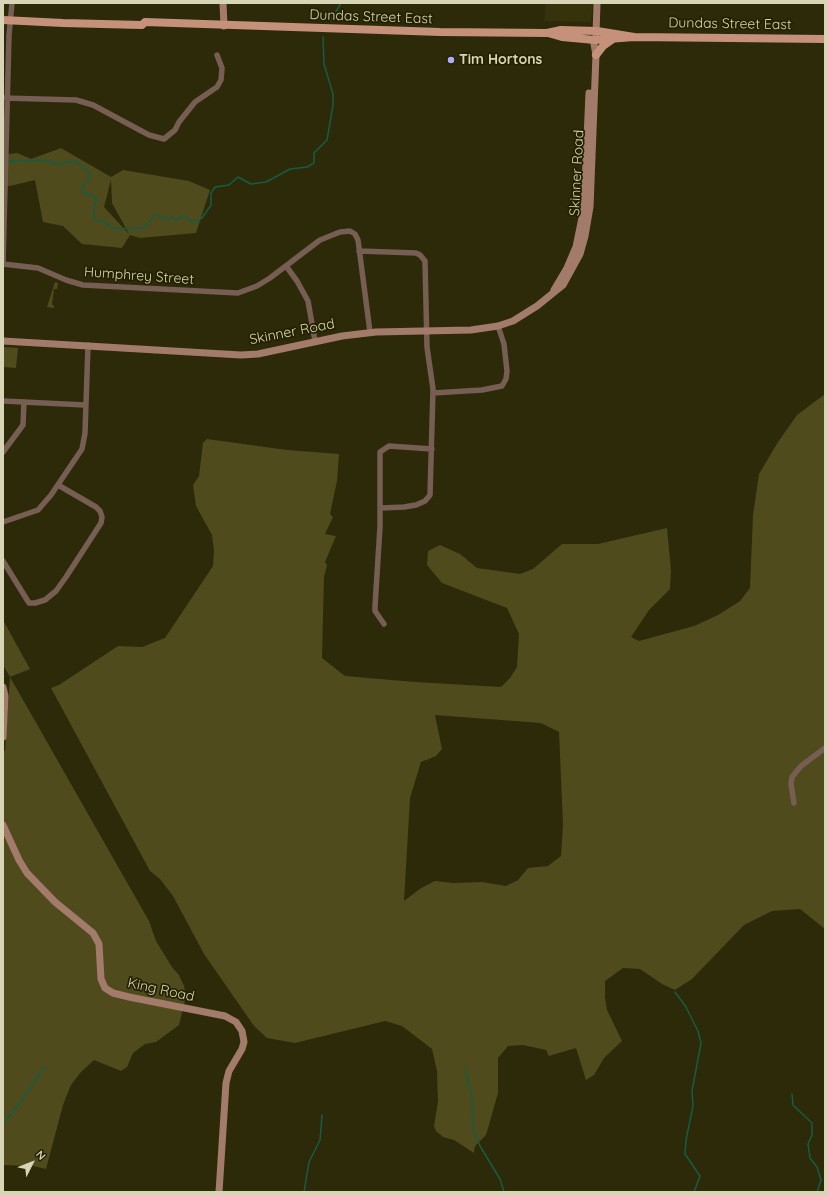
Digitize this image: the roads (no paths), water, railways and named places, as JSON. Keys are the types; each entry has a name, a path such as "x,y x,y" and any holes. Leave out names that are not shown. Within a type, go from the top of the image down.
{"main road":[{"name":"Dundas Street East","path":"7,20 63,24 142,25 145,22 224,26 548,33 562,37 594,42 634,37 825,39"},
{"name":"Dundas Street East","path":"548,33 560,30 597,31 634,37"},
{"path":"596,56 603,46 613,39"}],"street":[{"path":"3,264 8,146 6,99 7,20 12,3"},
{"path":"223,3 224,26"},
{"path":"594,42 597,31 597,3"},
{"name":"Skinner Road","path":"3,341 241,355 258,354 315,341 370,332 471,330 498,326 526,314 563,284 580,254 585,236 590,207 596,56 594,42"},
{"name":"Skinner Road","path":"552,293 567,268 576,247 584,208 588,114 594,42"},
{"path":"6,99 76,100 93,105 148,135 164,139 175,130 179,122 195,102 217,87 221,80 222,68 217,55"},
{"name":"Humphrey Street","path":"3,264 38,268 66,280 83,285 230,294 247,291 256,286 286,266 320,240 340,232 350,231 355,234 359,251"},
{"path":"370,332 359,251 416,253 425,261 426,331 433,392 430,491 428,499 416,505 381,508"},
{"path":"286,266 297,281 308,302 315,341"},
{"path":"433,392 482,390 502,386 506,379 507,371 504,344 498,326"},
{"path":"3,522 38,510 58,485 82,449 86,405 88,345"},
{"path":"3,401 86,405"},
{"path":"3,452 23,425 24,402"},
{"path":"384,624 378,617 375,606 381,508 379,456 383,449 389,446 432,449"},
{"path":"3,561 29,603 35,604 45,600 66,578 101,523 102,517 100,510 96,507 58,485"},
{"path":"3,687 5,696 3,737"},
{"path":"794,803 791,784 792,777 801,766 825,748"},
{"name":"King Road","path":"3,825 19,860 27,873 55,902 93,932 99,944 101,979 105,988 113,993 129,997 225,1016 236,1022 242,1031 244,1042 242,1049 229,1071 226,1083 219,1192"}],"waterway":[{"path":"331,20 341,3"},
{"path":"8,161 44,160 58,164 77,162 90,173 90,177 82,188 83,192 94,196 97,200 94,207 94,219 102,221 113,228 137,229 146,226 155,215 163,217 167,220 172,217 176,220 184,216 191,221 198,220 202,218 211,205 211,193 215,187 229,185 238,177 251,184 266,182 290,169 307,167 314,163 314,153 327,140 333,105 333,94 324,64 323,37"},
{"path":"675,992 686,1007 698,1031 701,1043 692,1091 693,1106 686,1140 685,1154 700,1176 694,1192"},
{"path":"3,1124 22,1100 44,1067"},
{"path":"465,1069 472,1097 473,1129 480,1146 500,1179 504,1192"},
{"path":"792,1094 793,1105 812,1123 812,1135 808,1144 810,1158 817,1167 821,1180 817,1192"},
{"path":"304,1192 309,1162 320,1140 322,1115"}],"place":[{"name":"Tim Hortons","path":"451,60"}]}
